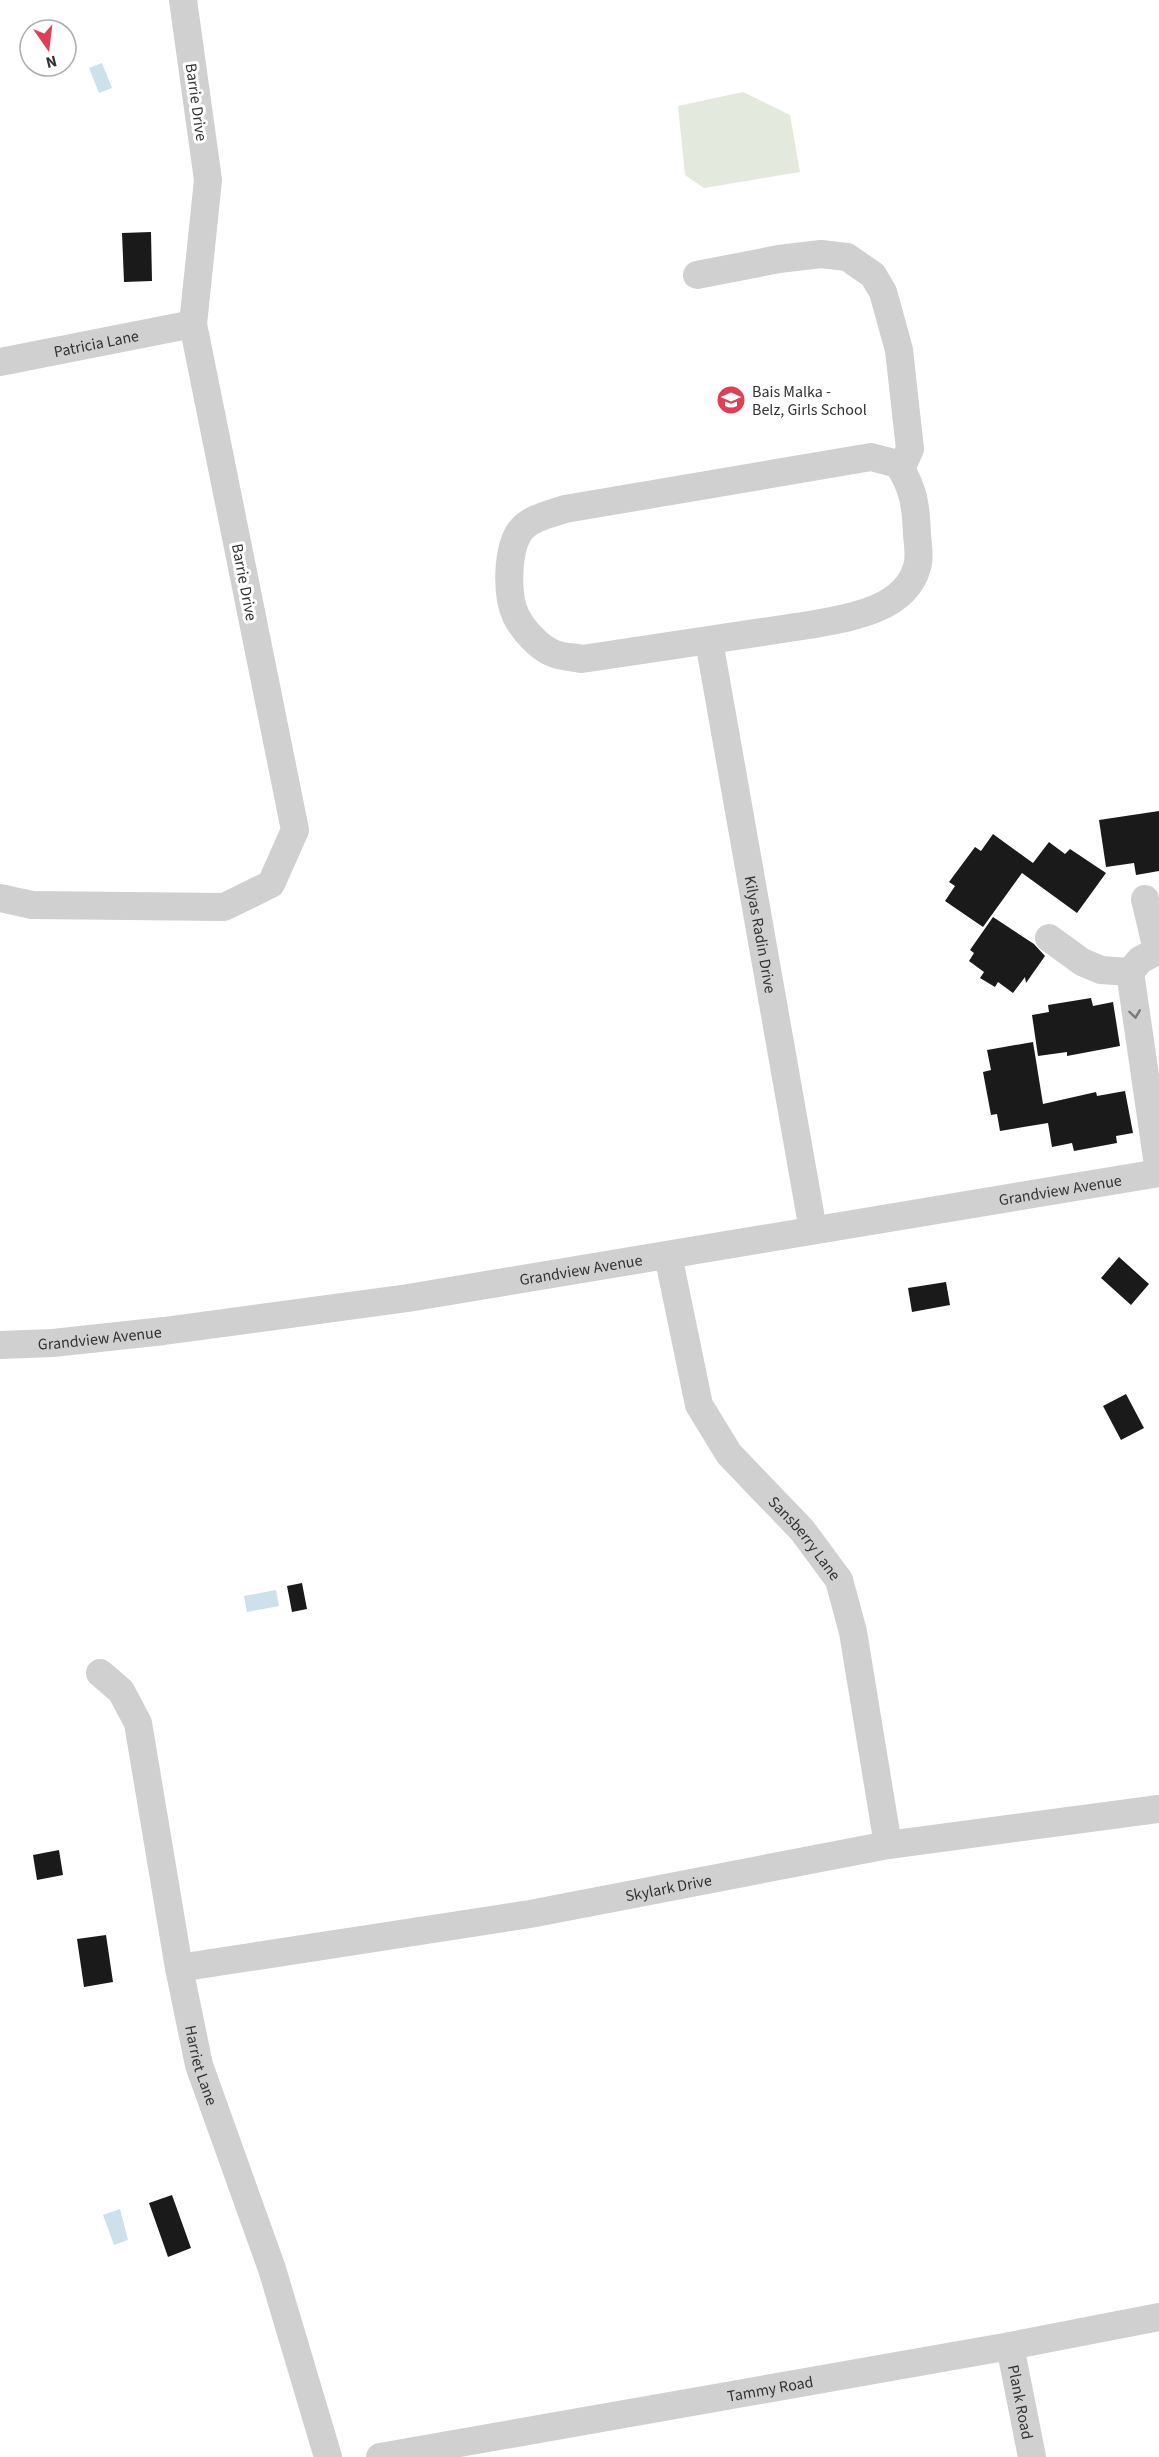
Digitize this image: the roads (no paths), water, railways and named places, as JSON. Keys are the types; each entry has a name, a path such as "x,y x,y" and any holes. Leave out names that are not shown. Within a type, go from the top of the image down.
{"street":[{"name":"Barrie Drive","path":"0,898 32,905 224,907 271,884 295,830 193,324 208,180 183,0"},
{"path":"698,275 779,259 821,254 847,257 873,275 883,292 899,350 910,449 901,469"},
{"name":"Patricia Lane","path":"0,362 193,324"},
{"path":"871,457 898,464 901,469 910,483 916,514 918,565 909,585 896,599 845,618 582,659 554,654 534,640 516,615 510,586 511,552 520,530 538,517 565,509 871,457"},
{"name":"Kilyas Radin Drive","path":"709,641 813,1230"},
{"path":"1145,899 1158,950 1140,960 1130,972 1159,1172"},
{"path":"1049,938 1082,962 1101,970 1130,972"},
{"name":"Grandview Avenue","path":"0,1345 53,1343 164,1331 408,1298 1159,1172"},
{"name":"Sansberry Lane","path":"668,1255 699,1405 729,1454 802,1530 839,1580 853,1632 888,1845"},
{"name":"Harriet Lane","path":"100,1673 121,1691 138,1723 179,1968 200,2065 272,2269 328,2457"},
{"name":"Skylark Drive","path":"179,1968 530,1914 888,1845 1159,1809"},
{"name":"Tammy Road","path":"380,2457 1010,2346 1159,2317"},
{"name":"Plank Road","path":"1010,2346 1032,2457"}],"water":[{"path":"102,63 112,88 99,93 89,68"},
{"path":"276,1590 279,1606 247,1612 244,1596"},
{"path":"120,2209 128,2240 114,2245 103,2215"}],"place":[{"name":"Bais Malka - Belz, Girls School","path":"731,400"}]}
